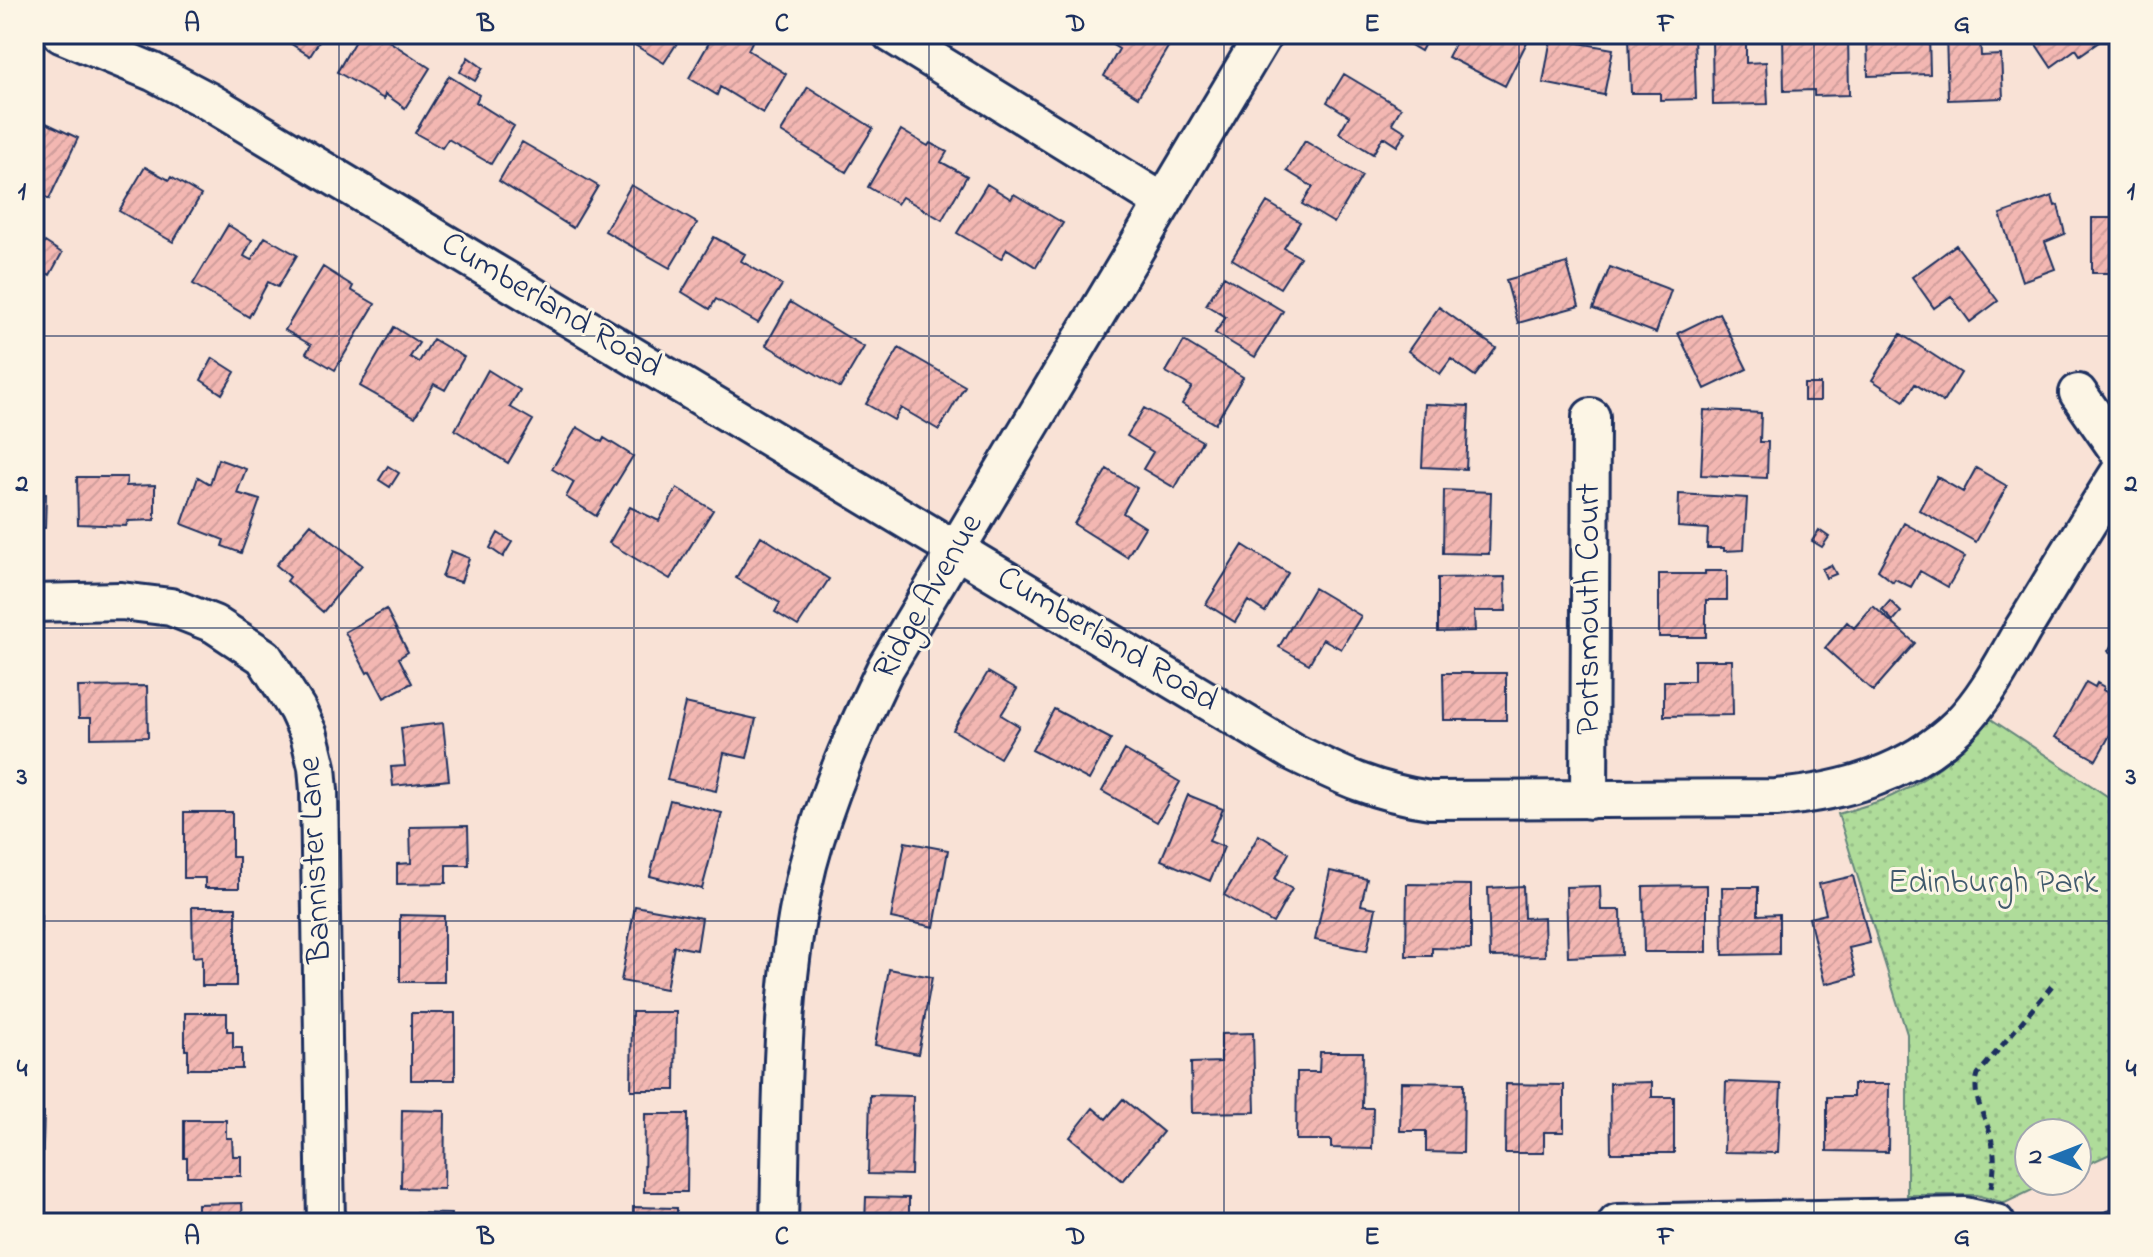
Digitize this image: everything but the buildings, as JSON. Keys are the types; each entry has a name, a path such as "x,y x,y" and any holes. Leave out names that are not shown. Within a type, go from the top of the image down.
{"street":[{"name":"Cumberland Road","path":"61,34 153,72 208,101 1293,752 1353,782 1394,794 1430,800 1776,798 1818,794 1861,784 1896,769 1959,725 1988,687 2119,473"},
{"path":"891,34 1163,202"},
{"name":"Ridge Avenue","path":"779,1223 785,1004 798,910 821,821 849,744 886,667 1264,34"},
{"path":"2078,393 2119,452"},
{"name":"Portsmouth Court","path":"1589,800 1591,417"},
{"name":"Bannister Lane","path":"34,603 147,602 193,614 264,657 297,709 309,735 319,791 326,1223"},
{"path":"1617,1223 1965,1216 1993,1210"}],"path":[{"path":"1993,1210 1994,1155 1974,1086 1978,1074 2056,981"}],"green space":[{"name":"Edinburgh Park","path":"1991,719 2119,804 2119,1150 2093,1162 2093,1117 2013,1117 2013,1197 2018,1197 2005,1203 1976,1195 1907,1195 1907,1034 1838,814 1886,799 1906,789 1958,752"}]}
